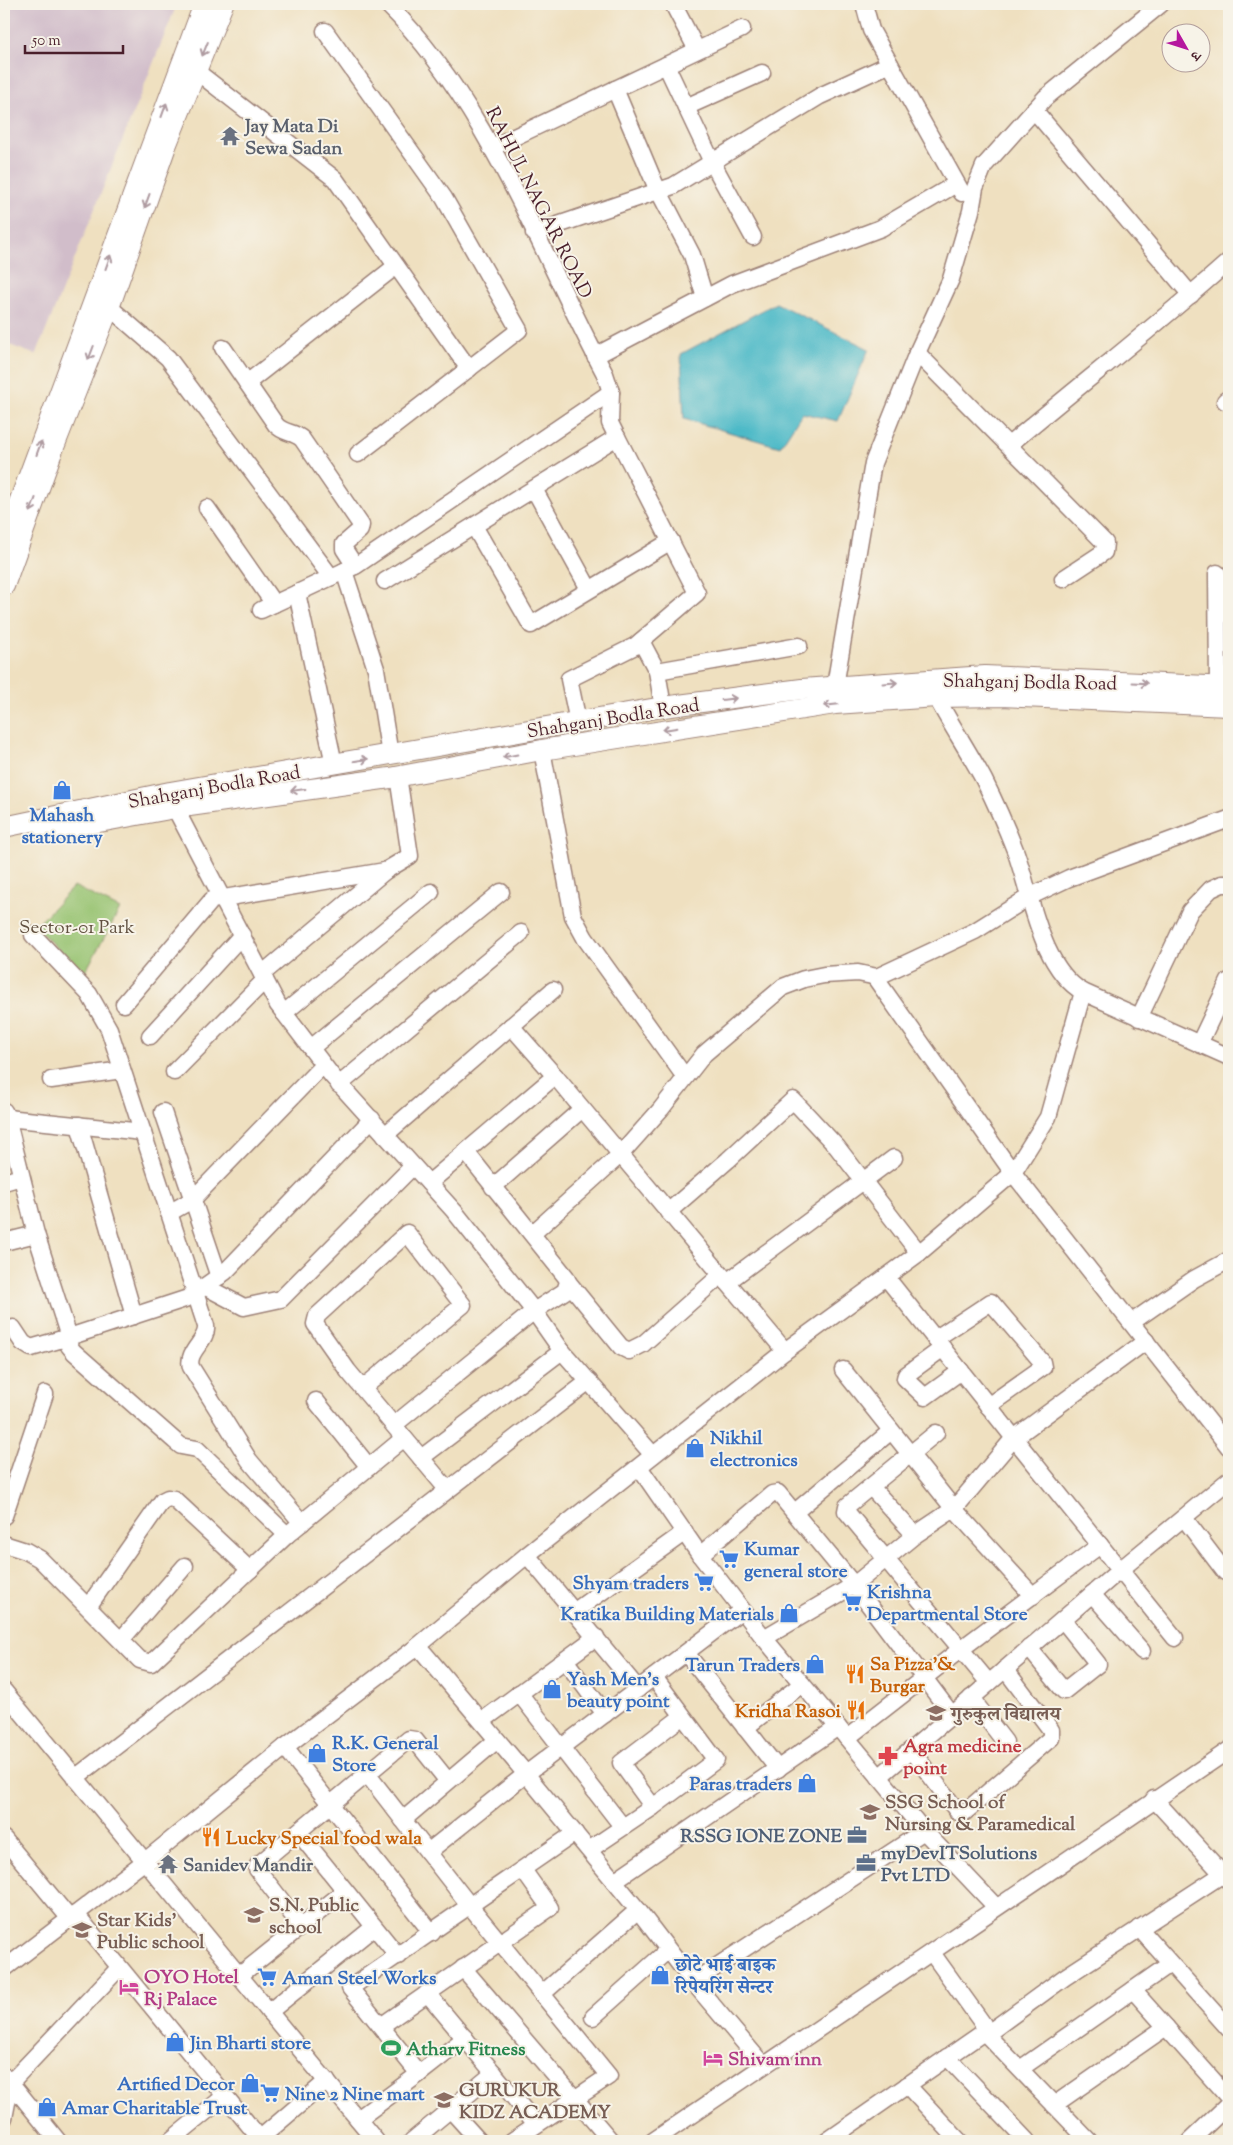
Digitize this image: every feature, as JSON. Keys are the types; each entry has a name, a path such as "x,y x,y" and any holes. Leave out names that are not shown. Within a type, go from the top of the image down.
{"main road":[{"path":"4,586 52,452 204,4"},
{"path":"4,542 223,4"},
{"name":"Shahganj Bodla Road","path":"4,840 334,764 663,707 835,686 985,676 1224,687"},
{"name":"Shahganj Bodla Road","path":"4,827 173,800 398,776 542,750 808,707 936,697 1055,698 1229,706"},
{"path":"454,744 458,765"}],"street":[{"name":"RAHUL NAGAR ROAD","path":"386,4 410,27 474,115 595,356 611,392 610,423 697,593 641,641"},
{"path":"673,4 697,50"},
{"path":"864,4 871,30 971,211"},
{"path":"835,686 873,463 916,353 951,279 971,211 975,188 984,166 1045,98 1161,4"},
{"path":"491,148 742,29"},
{"path":"325,31 444,198 519,330 358,454"},
{"path":"534,233 659,191 687,178 820,96 890,64"},
{"path":"666,65 712,162 753,237"},
{"path":"196,71 327,171 469,369"},
{"path":"686,108 762,73"},
{"path":"615,89 659,191 692,255 705,298"},
{"path":"1034,110 1191,295"},
{"path":"595,356 732,284 881,228 956,184"},
{"path":"1009,445 1090,376 1191,295 1229,261"},
{"path":"247,383 396,266"},
{"path":"103,300 168,358 343,571 376,669 390,755"},
{"path":"224,348 280,429 296,433 302,439 361,524 360,530 344,546 343,571"},
{"path":"916,353 1009,445 1106,546 1104,552 1062,579"},
{"path":"207,508 267,607 343,571 611,392"},
{"path":"385,581 617,437"},
{"path":"534,489 589,590"},
{"path":"474,526 531,625 671,541"},
{"path":"1217,572 1224,687"},
{"path":"297,593 334,764"},
{"path":"578,722 569,679 641,641 657,671 663,707"},
{"path":"657,671 799,646"},
{"path":"936,697 984,780 1015,851 1029,897 1053,958 1069,980 1083,992 1229,1056"},
{"path":"542,750 573,916 585,938 685,1077"},
{"path":"174,1072 264,977 385,871 408,859 411,853 398,776"},
{"path":"173,800 222,898 284,1013 339,1085 454,1211 534,1312 562,1352 590,1381 653,1455"},
{"path":"532,1234 620,1155 662,1109 704,1054 783,987 804,979 824,975 858,973 877,977 993,922 1029,897 1069,878 1229,818"},
{"path":"124,1004 212,900 385,871"},
{"path":"1139,1018 1190,911 1211,889 1222,884 1229,884"},
{"path":"284,1013 431,892"},
{"path":"311,1048 501,892"},
{"path":"339,1085 521,933"},
{"path":"33,934 94,1002 109,1029 169,1213 206,1286 244,1307 281,1299 413,1166"},
{"path":"150,1036 242,935"},
{"path":"877,977 877,983 1013,1173 1229,1447"},
{"path":"1199,1044 1229,981"},
{"path":"385,1135 553,990"},
{"path":"4,1969 145,1861 285,1747 418,1646 527,1555 653,1455 786,1351 919,1253 1013,1173 1048,1117 1083,992"},
{"path":"511,1026 786,1351"},
{"path":"169,1213 192,1200 323,1064"},
{"path":"51,1080 122,1070"},
{"path":"429,1183 555,1076"},
{"path":"668,1212 793,1100 837,1148 919,1253"},
{"path":"493,1186 582,1109"},
{"path":"163,1112 192,1200 206,1286 207,1328 190,1357 191,1366 249,1460 302,1523"},
{"path":"143,1132 6,1114 36,1234 69,1337 69,1346 181,1446 197,1449 287,1535"},
{"path":"4,1331 13,1328 23,1343 31,1348 134,1316 206,1286 372,1119"},
{"path":"79,1125 134,1316"},
{"path":"466,1152 621,1347 629,1351 643,1344 724,1278 864,1182 894,1158"},
{"path":"4,1182 21,1177"},
{"path":"363,1388 463,1305 407,1233 315,1320 317,1329 363,1388 447,1488"},
{"path":"4,1242 36,1234"},
{"path":"1132,1322 1194,1279 1229,1260"},
{"path":"886,1277 1175,1638"},
{"path":"394,1425 534,1312 565,1291 568,1282"},
{"path":"961,1371 925,1397 905,1378 939,1344 990,1302 1042,1362 1043,1367 988,1406"},
{"path":"764,1638 854,1585 915,1535 954,1508 1014,1438 1146,1341"},
{"path":"422,1458 562,1352"},
{"path":"843,1370 909,1455 1033,1596"},
{"path":"75,1778 329,1583 447,1488 590,1381"},
{"path":"4,1516 45,1394"},
{"path":"316,1400 370,1467"},
{"path":"795,1512 891,1431"},
{"path":"936,1433 847,1506 846,1511 989,1683"},
{"path":"4,1544 26,1551 40,1559 140,1660 146,1663 155,1662 287,1535 404,1438"},
{"path":"639,1467 700,1555 764,1638 924,1831 996,1907"},
{"path":"879,1777 1120,1570 1229,1480"},
{"path":"871,1487 915,1535"},
{"path":"700,1555 772,1494 778,1493 854,1585 952,1715"},
{"path":"88,1607 162,1501 168,1498 174,1500 250,1570"},
{"path":"1184,1518 1225,1572"},
{"path":"575,1611 685,1532"},
{"path":"614,1881 778,1769 842,1733 924,1677 1100,1545"},
{"path":"527,1555 638,1689"},
{"path":"121,1640 185,1566"},
{"path":"1092,1594 1142,1651"},
{"path":"428,1852 561,1747 742,1610"},
{"path":"1029,1648 1064,1691 1098,1664 1063,1620"},
{"path":"482,1721 596,1637"},
{"path":"418,1646 589,1850 693,1982 763,2065"},
{"path":"686,1652 778,1769"},
{"path":"565,1660 605,1714"},
{"path":"911,1750 958,1812 962,1814 1051,1738 1052,1734 1005,1669"},
{"path":"589,1850 622,1826 654,1807 716,1760 654,1677"},
{"path":"745,1728 802,1684"},
{"path":"4,1691 376,2141"},
{"path":"519,1693 622,1826"},
{"path":"971,1698 1005,1742"},
{"path":"654,1807 621,1763 683,1716"},
{"path":"300,1926 256,1867 412,1738 447,1780"},
{"path":"403,1820 447,1780 496,1740"},
{"path":"285,1747 432,1933"},
{"path":"659,2139 863,1996 932,1953 1154,1799 1229,1750"},
{"path":"368,1775 470,1906 609,2076 512,2141"},
{"path":"827,2141 947,2057 1139,1928 1226,1877 1154,1799"},
{"path":"693,1982 924,1831"},
{"path":"298,1832 398,1956"},
{"path":"419,2074 350,1988 575,1833"},
{"path":"5,1844 119,1968 260,2140 327,2081"},
{"path":"381,2026 550,1908 523,1870"},
{"path":"239,1976 345,1890"},
{"path":"542,1994 638,1910"},
{"path":"269,2012 374,1927"},
{"path":"1139,1928 1229,2029"},
{"path":"593,2017 668,1950"},
{"path":"932,1953 983,2024 985,2033 1089,2141"},
{"path":"1020,2069 1170,1964"},
{"path":"4,2118 7,2078 119,1968"},
{"path":"463,1968 611,2141"},
{"path":"1133,1990 1229,2098"},
{"path":"427,1993 536,2124"},
{"path":"1054,2104 1166,2027"},
{"path":"358,2119 465,2038"},
{"path":"947,2057 1027,2141"},
{"path":"412,2141 494,2073"},
{"path":"7,2078 58,2141"},
{"path":"906,2085 959,2141"},
{"path":"170,2141 225,2096"},
{"path":"1190,2141 1229,2104"},
{"path":"450,2109 479,2141"}],"shaded area":[{"path":"4,4 177,4 36,355 4,343"}],"green space":[{"name":"Sector-01 Park","path":"74,886 120,909 84,974 35,927"}],"water":[{"path":"776,303 869,349 838,421 802,413 780,447 684,419 681,354"}],"place":[{"name":"Jay Mata Di Sewa Sadan","path":"230,136"},
{"name":"Mahash stationery","path":"62,790"},
{"name":"Nikhil electronics","path":"695,1448"},
{"name":"Kumar general store","path":"729,1559"},
{"name":"Shyam traders","path":"704,1582"},
{"name":"Krishna Departmental Store","path":"852,1602"},
{"name":"Kratika Building Materials","path":"789,1613"},
{"name":"Tarun Traders","path":"815,1664"},
{"name":"Sa Pizza’& Burgar","path":"855,1674"},
{"name":"Yash Men's beauty point","path":"552,1689"},
{"name":"Kridha Rasoi","path":"856,1710"},
{"name":"गुरुकुल विद्यालय","path":"936,1713"},
{"name":"R.K. General Store","path":"317,1753"},
{"name":"Agra medicine point","path":"888,1756"},
{"name":"Paras traders","path":"807,1783"},
{"name":"SSG School of Nursing & Paramedical","path":"870,1812"},
{"name":"RSSG IONE ZONE","path":"857,1835"},
{"name":"Lucky Special food wala","path":"211,1837"},
{"name":"myDevITSolutions Pvt LTD","path":"866,1863"},
{"name":"Sanidev Mandir","path":"168,1864"},
{"name":"S.N. Public school","path":"254,1915"},
{"name":"Star Kids' Public school","path":"82,1930"},
{"name":"छोटे भाई बाइक रिपेयरिंग सेन्टर","path":"660,1975"},
{"name":"Aman Steel Works","path":"267,1977"},
{"name":"OYO Hotel Rj Palace","path":"129,1987"},
{"name":"Jin Bharti store","path":"175,2042"},
{"name":"Atharv Fitness","path":"391,2048"},
{"name":"Shivam inn","path":"713,2058"},
{"name":"Artified Decor","path":"250,2083"},
{"name":"Nine 2 Nine mart","path":"270,2093"},
{"name":"GURUKUR KIDZ ACADEMY","path":"444,2100"},
{"name":"Amar Charitable Trust","path":"47,2107"}]}
